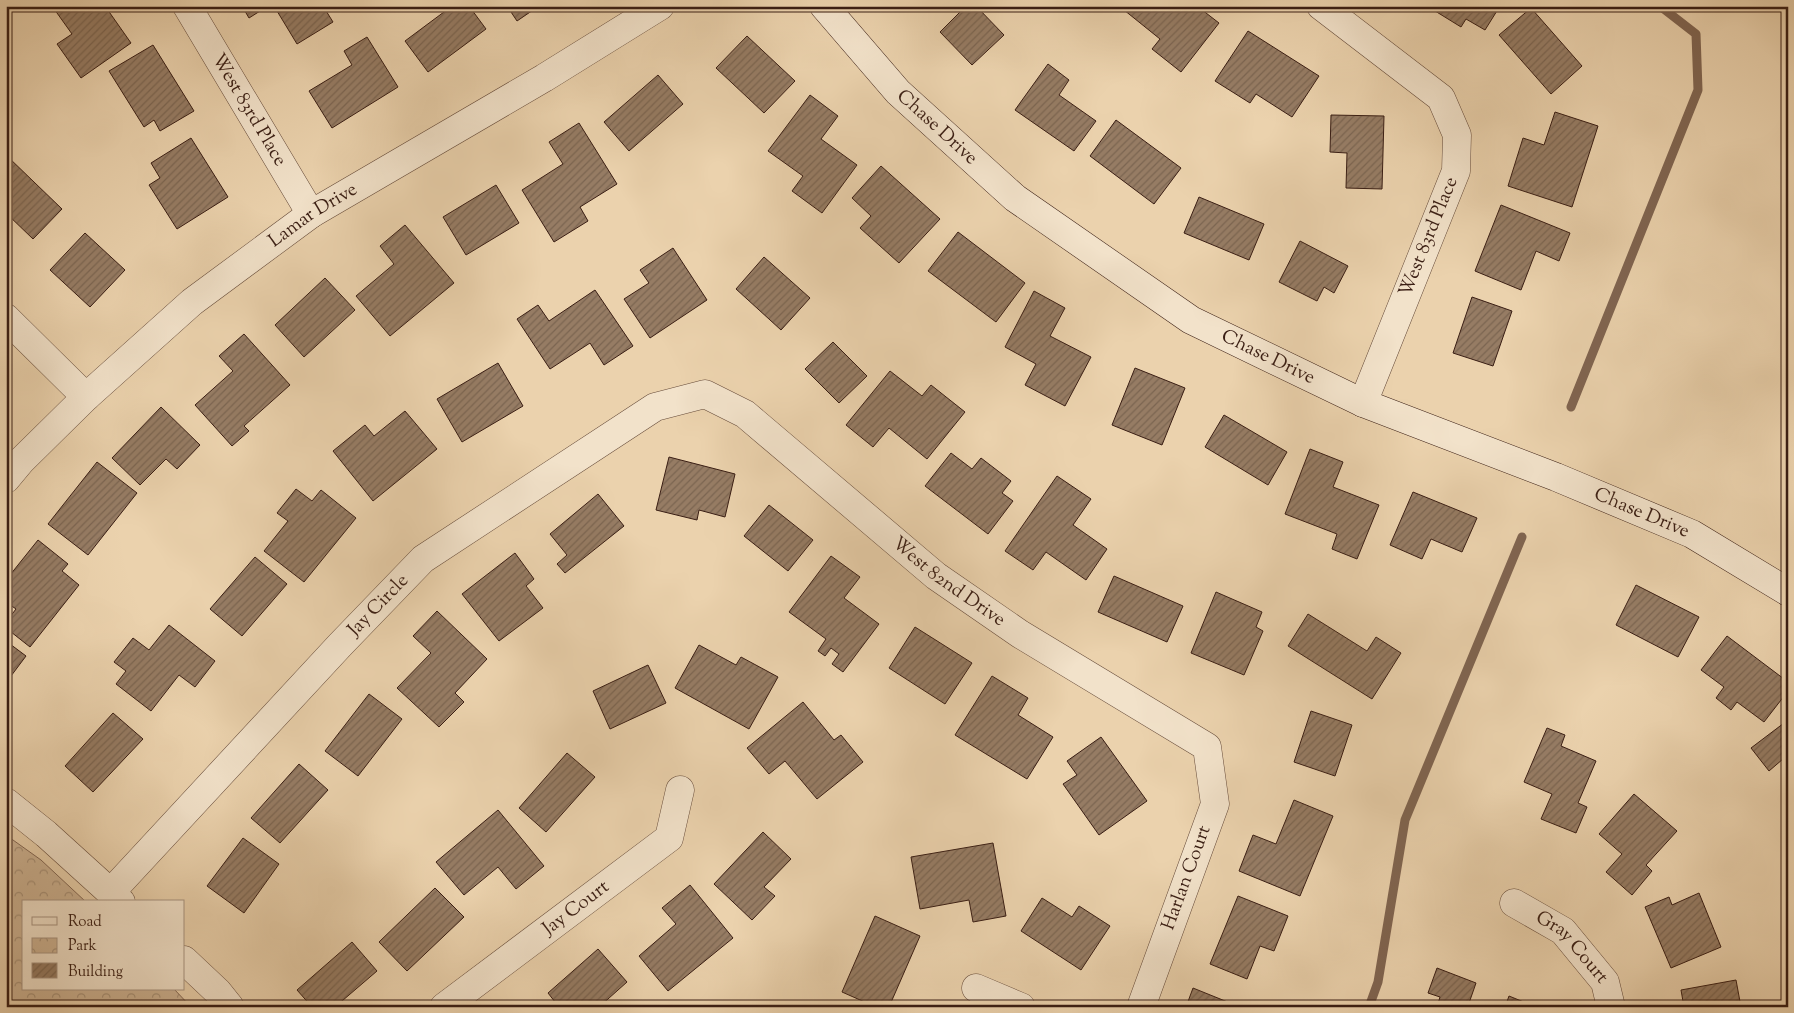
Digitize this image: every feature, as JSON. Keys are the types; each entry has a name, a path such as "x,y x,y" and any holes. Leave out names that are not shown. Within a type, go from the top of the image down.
{"street":[{"name":"West 83rd Place","path":"187,6 310,214"},
{"name":"Lamar Drive","path":"6,479 20,461 86,397 192,302 310,214 544,78 660,6"},
{"name":"Chase Drive","path":"824,6 898,92 1015,198 1191,320 1363,403 1556,477 1692,534 1788,592"},
{"name":"West 83rd Place","path":"1320,6 1440,98 1457,135 1456,171 1363,403"},
{"path":"6,318 86,397"},
{"name":"West 82nd Drive","path":"705,394 744,414 936,576 1020,634 1207,747"},
{"name":"Jay Circle","path":"116,897 340,645 424,559 655,407 705,394"},
{"name":"Harlan Court","path":"1141,1007 1214,804 1207,747"},
{"name":"Jay Court","path":"444,1007 669,838 680,790"},
{"path":"6,802 46,834 116,897"},
{"name":"Gray Court","path":"1514,904 1562,931 1605,982 1611,1007"},
{"path":"185,961 218,992 230,1007"},
{"path":"976,988 1021,1007"}],"green space":[{"path":"6,835 41,860 84,900 22,900 22,990 175,990 191,1007 6,1007"}],"building":[{"path":"52,6 105,6 131,43 81,78 57,44 72,34"},
{"path":"242,6 268,6 249,18"},
{"path":"274,6 323,6 333,22 297,44"},
{"path":"452,6 469,6 486,29 428,72 405,41"},
{"path":"507,6 539,6 517,21"},
{"path":"966,6 976,6 1004,35 972,65 940,32"},
{"path":"1127,6 1197,6 1219,23 1181,72 1152,49 1160,39 1124,10"},
{"path":"1427,6 1500,6 1485,30 1466,19 1461,27"},
{"path":"1531,8 1582,66 1551,94 1499,35"},
{"path":"1248,31 1319,76 1292,117 1256,94 1250,103 1215,81"},
{"path":"747,36 795,81 764,113 716,68"},
{"path":"367,37 398,87 332,128 309,91 352,65 344,51"},
{"path":"153,45 194,111 160,131 154,120 144,127 109,71"},
{"path":"1048,64 1069,80 1059,95 1096,121 1074,151 1015,110"},
{"path":"658,75 683,104 629,151 604,122"},
{"path":"810,95 838,116 821,139 857,165 822,213 792,191 803,176 768,151"},
{"path":"1555,112 1598,126 1572,207 1508,186 1523,138 1544,145"},
{"path":"1331,115 1384,116 1382,189 1346,188 1347,153 1330,152"},
{"path":"1116,120 1181,168 1154,204 1090,156"},
{"path":"579,123 617,184 580,207 588,221 554,242 522,190 563,164 549,142"},
{"path":"191,138 228,197 177,229 149,185 160,178 151,163"},
{"path":"6,155 62,209 33,239 6,213"},
{"path":"881,166 940,219 899,263 860,228 871,216 852,198"},
{"path":"496,185 519,223 466,255 443,217"},
{"path":"1199,197 1264,224 1249,260 1184,233"},
{"path":"1501,205 1570,233 1559,261 1536,251 1521,290 1475,271"},
{"path":"405,225 454,283 390,336 356,296 394,264 380,246"},
{"path":"958,232 1025,283 996,322 928,271"},
{"path":"85,233 125,270 90,307 50,270"},
{"path":"1300,241 1348,266 1334,293 1324,287 1317,301 1279,282"},
{"path":"673,248 707,300 650,338 624,299 649,283 640,270"},
{"path":"764,257 810,298 781,330 736,289"},
{"path":"325,278 355,310 304,357 275,325"},
{"path":"595,290 633,346 604,365 590,343 550,369 517,319 538,305 549,321"},
{"path":"1034,291 1065,308 1050,336 1091,357 1065,406 1025,385 1036,364 1005,347"},
{"path":"1472,297 1512,311 1493,366 1453,353"},
{"path":"244,334 290,385 244,426 249,431 232,446 195,405 233,371 219,356"},
{"path":"833,342 867,376 839,403 805,369"},
{"path":"498,363 523,406 462,442 437,399"},
{"path":"1135,368 1185,388 1162,445 1112,425"},
{"path":"890,371 922,396 931,385 965,412 927,459 889,428 873,447 846,425"},
{"path":"161,407 200,445 177,469 166,459 140,485 112,458"},
{"path":"405,411 437,449 373,501 333,451 365,425 374,436"},
{"path":"1224,415 1287,452 1268,485 1205,447"},
{"path":"1310,449 1343,462 1333,487 1379,505 1357,559 1332,549 1337,534 1285,514"},
{"path":"951,453 972,469 981,458 1011,481 1002,493 1013,501 988,534 925,486"},
{"path":"669,457 735,474 725,517 699,510 697,520 656,510"},
{"path":"97,462 137,493 88,555 48,524"},
{"path":"1057,476 1091,499 1073,525 1107,549 1086,580 1046,552 1033,570 1005,551"},
{"path":"296,489 312,501 321,490 356,518 304,582 264,551 288,521 277,513"},
{"path":"1413,492 1477,518 1462,552 1431,539 1422,559 1390,545"},
{"path":"598,494 624,526 565,573 557,564 567,555 550,534"},
{"path":"769,505 813,540 788,571 744,536"},
{"path":"38,540 68,564 62,571 79,585 30,647 6,628 6,622 16,609 6,602 6,580"},
{"path":"515,553 534,579 526,586 543,608 499,641 462,594"},
{"path":"831,556 860,577 844,598 879,624 843,672 832,664 839,654 831,648 825,656 818,651 826,639 789,612"},
{"path":"255,557 287,584 242,636 210,609"},
{"path":"1114,576 1183,606 1167,642 1098,612"},
{"path":"1636,585 1699,617 1678,657 1616,625"},
{"path":"1216,592 1262,612 1256,627 1263,631 1244,675 1191,653"},
{"path":"437,611 487,659 455,693 464,702 439,727 397,688 431,653 413,636"},
{"path":"1308,614 1367,651 1376,637 1401,653 1372,699 1288,646"},
{"path":"169,625 215,661 195,687 179,675 151,711 116,684 126,671 114,662 133,638 149,650"},
{"path":"915,627 972,663 945,704 889,668"},
{"path":"1727,636 1788,682 1788,691 1764,722 1737,702 1731,710 1716,698 1724,687 1701,670"},
{"path":"6,641 26,656 11,676 6,673"},
{"path":"699,645 736,665 741,657 778,677 749,729 675,688"},
{"path":"648,665 666,703 610,729 593,691"},
{"path":"992,676 1028,698 1018,715 1053,737 1027,779 955,735"},
{"path":"369,694 402,719 358,776 325,751"},
{"path":"803,702 834,740 841,735 863,762 817,799 785,761 769,774 747,748"},
{"path":"1311,711 1352,725 1335,776 1294,762"},
{"path":"113,713 143,739 93,792 65,766"},
{"path":"1788,720 1788,765 1783,759 1769,771 1751,748"},
{"path":"1547,728 1565,735 1561,746 1596,761 1578,803 1587,807 1576,833 1541,819 1552,794 1524,782"},
{"path":"1101,737 1147,801 1099,835 1063,784 1077,775 1067,761"},
{"path":"567,753 595,777 546,832 519,808"},
{"path":"299,764 328,790 280,843 251,818"},
{"path":"1634,794 1677,831 1646,865 1652,871 1632,895 1606,872 1622,854 1599,834"},
{"path":"1294,800 1333,816 1300,896 1239,871 1253,835 1276,844"},
{"path":"498,810 544,866 516,889 498,867 464,895 436,862"},
{"path":"763,832 791,859 764,887 775,896 752,920 714,884"},
{"path":"243,838 279,864 244,913 207,886"},
{"path":"993,843 1006,916 973,922 969,900 920,909 911,857"},
{"path":"690,885 733,938 668,991 639,956 676,924 662,908"},
{"path":"435,888 464,917 407,971 379,942"},
{"path":"1699,893 1721,947 1671,968 1645,907 1669,897 1672,905"},
{"path":"1238,896 1288,916 1274,951 1260,946 1247,979 1210,964"},
{"path":"1042,898 1072,917 1079,906 1110,926 1081,970 1021,931"},
{"path":"875,916 920,936 889,1007 876,1007 842,992"},
{"path":"352,942 377,971 335,1007 312,1007 297,990"},
{"path":"598,949 627,982 599,1007 559,1007 548,993"},
{"path":"1437,968 1476,983 1468,1006 1470,1007 1437,1007 1440,997 1428,993"},
{"path":"1736,980 1741,1007 1684,1007 1681,990"},
{"path":"1193,988 1240,1007 1186,1007"},
{"path":"1509,996 1536,1007 1505,1007"}],"waterway":[{"path":"1571,407 1698,90 1696,34 1660,6"},
{"path":"1369,1007 1378,982 1405,820 1522,537"}]}
